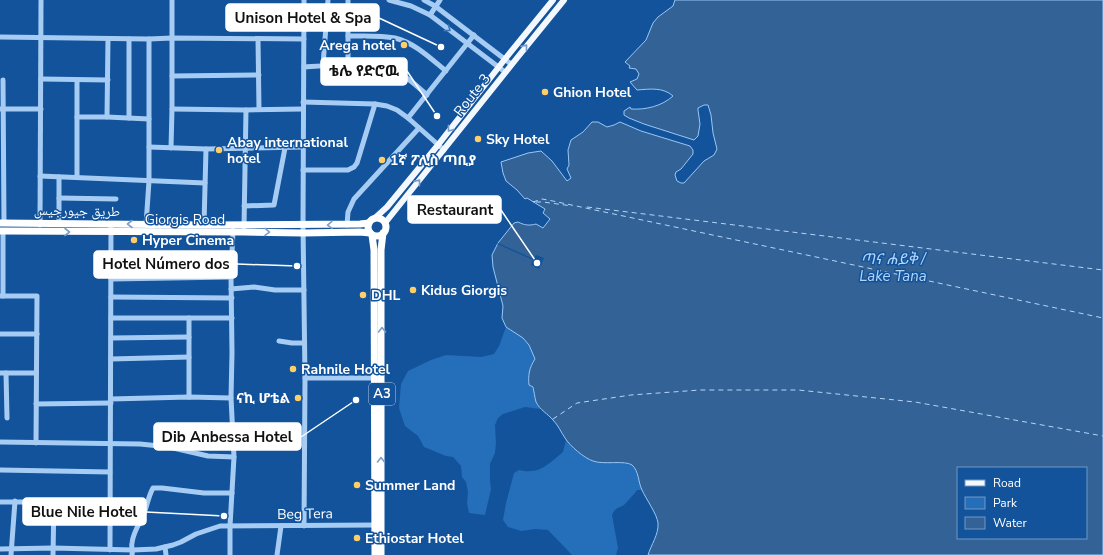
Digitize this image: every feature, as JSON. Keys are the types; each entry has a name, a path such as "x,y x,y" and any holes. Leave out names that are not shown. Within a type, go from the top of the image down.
{"highway":[{"path":"369,223 375,218 381,219 385,223"},
{"name":"طريق جيورجيس","path":"2,223 59,224 111,228 146,225 204,225 233,229 369,223"},
{"name":"A3","path":"369,223 368,228 371,234 374,250 378,396 378,525 375,555"},
{"name":"A3","path":"377,373 382,250 383,234 386,228 385,223"},
{"name":"Giorgis Road","path":"1,231 40,232 111,228 233,229"},
{"name":"Giorgis Road","path":"244,228 303,233 360,232 371,234"},
{"path":"371,234 379,236 383,234"},
{"path":"374,278 381,278"},
{"name":"A3","path":"378,525 381,555"}],"main road":[{"path":"375,218 387,206 438,145 498,67 553,0"},
{"name":"Route 3","path":"385,223 511,64 564,0"}],"street":[{"path":"40,232 41,0"},
{"path":"171,148 172,0"},
{"path":"304,0 304,526"},
{"path":"323,66 328,0"},
{"path":"348,0 348,65"},
{"path":"389,0 411,6 430,15 505,72"},
{"path":"424,0 436,6 511,64"},
{"path":"430,15 440,0"},
{"path":"408,118 474,35"},
{"path":"348,36 382,36 396,38 407,42 418,49 446,70"},
{"path":"0,37 108,39 304,39"},
{"path":"107,117 108,39"},
{"path":"129,39 129,118"},
{"path":"146,225 149,181 149,39"},
{"path":"258,39 260,109"},
{"path":"304,67 348,65 378,67 392,70 404,76 426,94"},
{"path":"172,76 259,76"},
{"path":"41,79 108,80"},
{"path":"2,223 1,109 3,80"},
{"path":"77,80 77,177"},
{"path":"303,102 375,104 388,106 397,110 408,118 444,150"},
{"path":"303,170 348,170 354,167 357,163 375,104"},
{"path":"1,109 41,109"},
{"path":"172,109 303,109"},
{"path":"244,228 246,110"},
{"path":"77,117 149,119"},
{"path":"347,225 348,212 354,199 418,128"},
{"path":"149,148 303,148"},
{"path":"244,206 274,205 285,148"},
{"path":"204,225 206,149"},
{"path":"40,176 205,183"},
{"path":"59,177 59,224"},
{"path":"59,198 116,199"},
{"path":"111,228 111,552"},
{"path":"230,555 234,457 231,398 231,277 233,229"},
{"path":"1,231 2,296 37,296 36,443"},
{"path":"111,279 231,277"},
{"path":"231,289 254,287 275,290 304,290"},
{"path":"111,297 232,298"},
{"path":"111,318 232,318"},
{"path":"189,397 190,318"},
{"path":"0,334 37,334"},
{"path":"111,338 189,337"},
{"path":"279,341 304,343"},
{"path":"111,359 189,357"},
{"path":"0,373 36,373"},
{"path":"6,373 7,418"},
{"path":"305,378 377,373"},
{"path":"36,404 189,397 231,398"},
{"path":"0,442 155,445 208,456 234,457"},
{"path":"0,470 110,472"},
{"path":"132,553 132,543 136,530 144,514 150,492 153,488 196,492 232,493"},
{"path":"11,555 15,501"},
{"path":"0,502 110,502"},
{"path":"53,555 54,502"},
{"name":"Beg Tera","path":"0,549 53,548 132,553 165,547 220,526 378,525"},
{"path":"277,555 281,526"},
{"path":"165,547 166,555"}],"green space":[{"path":"506,327 523,337 529,345 535,359 529,372 529,385 533,387 540,409 525,407 503,414 498,418 495,425 495,453 490,464 491,489 485,515 469,513 467,503 468,492 466,482 462,477 461,466 453,457 446,456 424,447 418,436 405,426 399,408 401,384 408,371 431,360 446,355 481,357 494,354 499,346"},
{"path":"566,440 582,454 593,461 602,463 630,464 636,471 642,490 637,490 624,505 616,509 612,515 618,548 616,555 572,555 548,530 535,529 521,531 508,527 503,520 514,473 519,470 538,470 548,464 563,452"}],"water":[{"name":"ጣና ሐይቅ / Lake Tana","path":"675,0 1103,0 1103,555 648,555 656,535 658,523 654,511 642,490 634,467 629,464 597,462 586,457 570,445 555,422 536,402 533,387 529,385 530,369 535,359 529,345 523,338 506,327 502,318 503,306 493,267 492,255 498,243 514,223 518,222 529,225 536,224 543,228 550,219 543,213 545,209 527,198 525,199 506,181 501,162 528,153 541,151 552,161 567,181 571,178 567,169 569,165 568,150 571,140 583,132 592,122 598,122 607,127 620,122 641,131 690,146 693,150 693,154 675,175 677,181 681,183 684,183 704,161 714,155 717,149 708,105 698,108 700,124 698,136 694,140 644,124 624,115 624,111 630,107 631,109 637,109 654,107 673,96 661,90 637,90 630,82 637,79 639,74 636,69 629,68 630,66 625,62 646,40 653,23 658,17 673,6"}],"pier":[{"path":"498,243 534,259 536,255 544,258 539,269 531,265 533,260 497,244"}],"ferry route":[{"path":"533,202 542,199 548,200 1103,318"},
{"path":"536,202 572,206"},
{"path":"587,207 1103,270"},
{"path":"553,419 577,403 631,395 700,390 798,390 915,402 1103,436"}],"place":[{"name":"Arega hotel","path":"404,45"},
{"name":"Unison Hotel & Spa","path":"441,47"},
{"name":"Ghion Hotel","path":"545,92"},
{"name":"ቴሌ የድሮዉ","path":"437,116"},
{"name":"Sky Hotel","path":"478,139"},
{"name":"Abay international hotel","path":"219,150"},
{"name":"1ኛ ፖሊስ ጣቢያ","path":"382,160"},
{"name":"Hyper Cinema","path":"134,240"},
{"name":"Restaurant","path":"537,263"},
{"name":"Hotel Número dos","path":"297,266"},
{"name":"Kidus Giorgis","path":"413,290"},
{"name":"DHL","path":"363,295"},
{"name":"Rahnile Hotel","path":"293,369"},
{"name":"ናኪ ሆቴል","path":"298,398"},
{"name":"Dib Anbessa Hotel","path":"356,400"},
{"name":"Summer Land","path":"357,485"},
{"name":"Blue Nile Hotel","path":"224,516"},
{"name":"Ethiostar Hotel","path":"357,538"}]}
